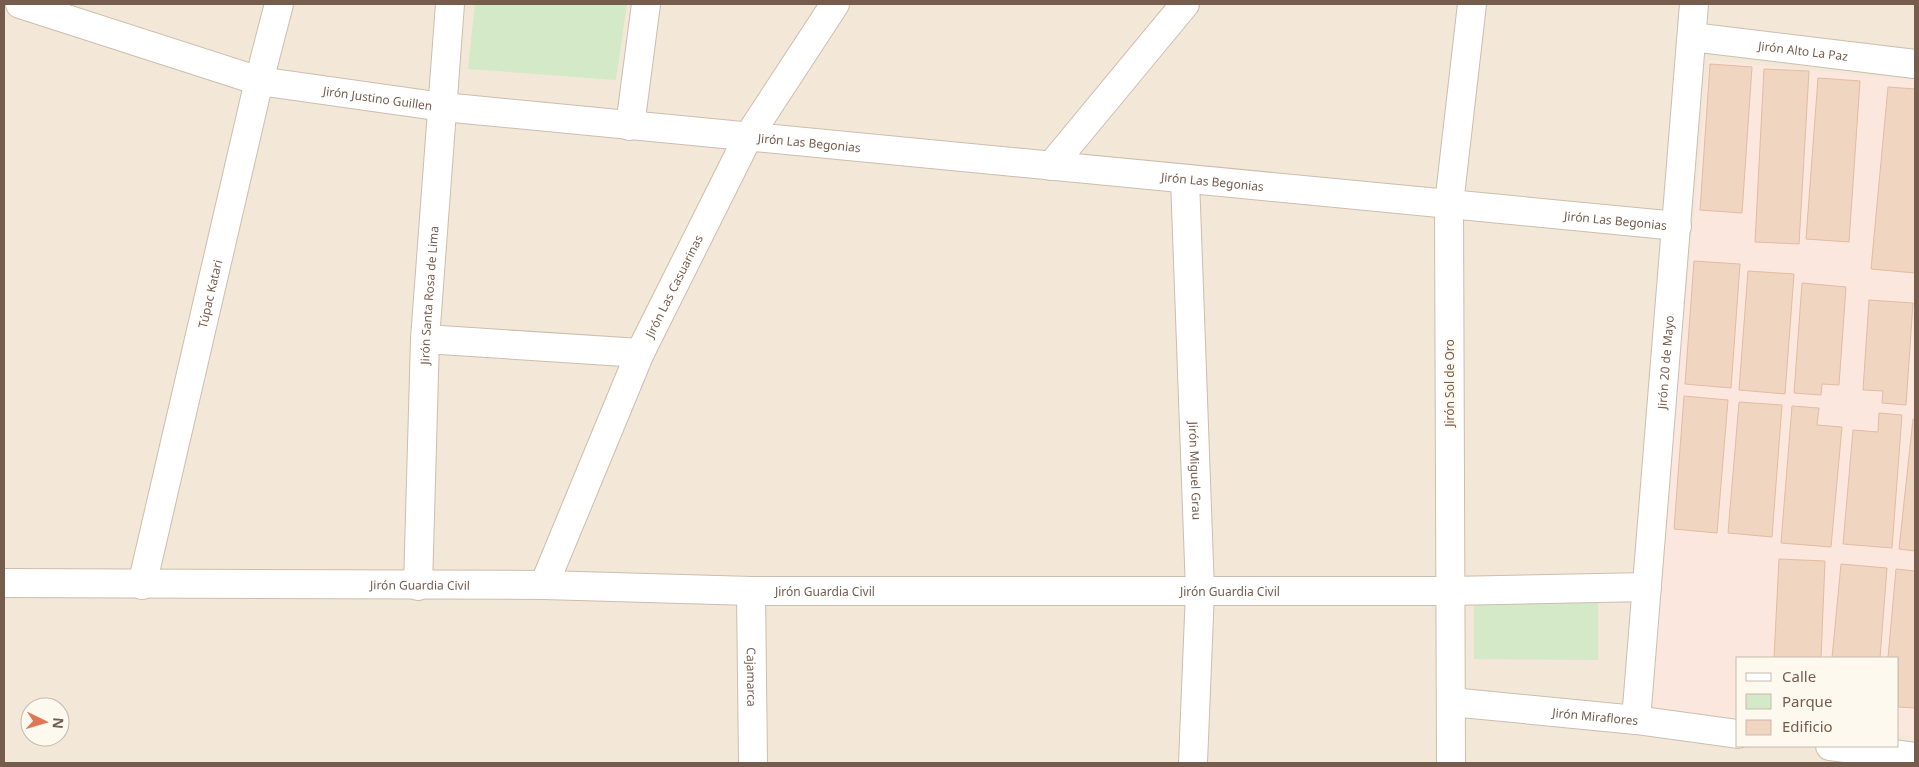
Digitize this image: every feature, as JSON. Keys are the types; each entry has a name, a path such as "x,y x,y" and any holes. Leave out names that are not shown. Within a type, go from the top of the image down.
{"street":[{"name":"Jirón Justino Guillen","path":"20,4 259,81 444,107 748,137"},
{"name":"Túpac Katari","path":"142,585 259,81 279,4"},
{"name":"Jirón Santa Rosa de Lima","path":"418,586 425,339 444,107 450,4"},
{"path":"630,126 646,4"},
{"name":"Jirón Las Casuarinas","path":"544,585 640,353 748,137 835,4"},
{"path":"1051,166 1185,4"},
{"name":"Jirón Sol de Oro","path":"1451,763 1449,204 1472,4"},
{"name":"Jirón 20 de Mayo","path":"1636,720 1694,4"},
{"name":"Jirón Alto La Paz","path":"1692,37 1915,64"},
{"name":"Jirón Las Begonias","path":"748,137 1676,226"},
{"name":"Jirón Miguel Grau","path":"1185,179 1200,591 1193,763"},
{"path":"425,339 640,353"},
{"name":"Jirón Guardia Civil","path":"4,584 544,585 751,591 1449,591 1647,587"},
{"name":"Cajamarca","path":"751,591 753,763"},
{"name":"Jirón Miraflores","path":"1452,702 1636,720 1736,734"},
{"path":"1838,747 1915,757"}],"shaded area":[{"path":"4,4 1915,4 1915,763 4,763"},
{"path":"1709,60 1915,80 1915,737 1899,735 1899,657 1736,657 1736,719 1645,710"}],"green space":[{"path":"475,4 627,4 616,80 468,69"},
{"path":"1474,598 1598,599 1598,660 1474,659"}],"building":[{"path":"1710,64 1752,67 1742,213 1700,210"},
{"path":"1764,69 1809,71 1799,244 1755,242"},
{"path":"1818,78 1860,81 1849,242 1806,239"},
{"path":"1888,87 1915,89 1915,273 1871,269"},
{"path":"1694,261 1740,264 1731,388 1685,384"},
{"path":"1748,271 1794,274 1785,394 1739,390"},
{"path":"1802,283 1846,287 1839,385 1822,384 1821,395 1794,393"},
{"path":"1869,300 1913,303 1906,405 1882,403 1883,391 1863,390"},
{"path":"1684,396 1728,400 1717,533 1674,529"},
{"path":"1739,402 1782,405 1772,537 1728,533"},
{"path":"1792,406 1819,408 1817,425 1842,427 1831,547 1781,543"},
{"path":"1879,413 1902,415 1892,548 1843,544 1853,430 1878,432"},
{"path":"1913,419 1915,419 1915,551 1899,549"},
{"path":"1779,559 1825,561 1821,657 1774,657"},
{"path":"1841,564 1887,568 1880,657 1832,657"},
{"path":"1896,569 1915,571 1915,708 1899,707 1899,657 1888,657"}]}
